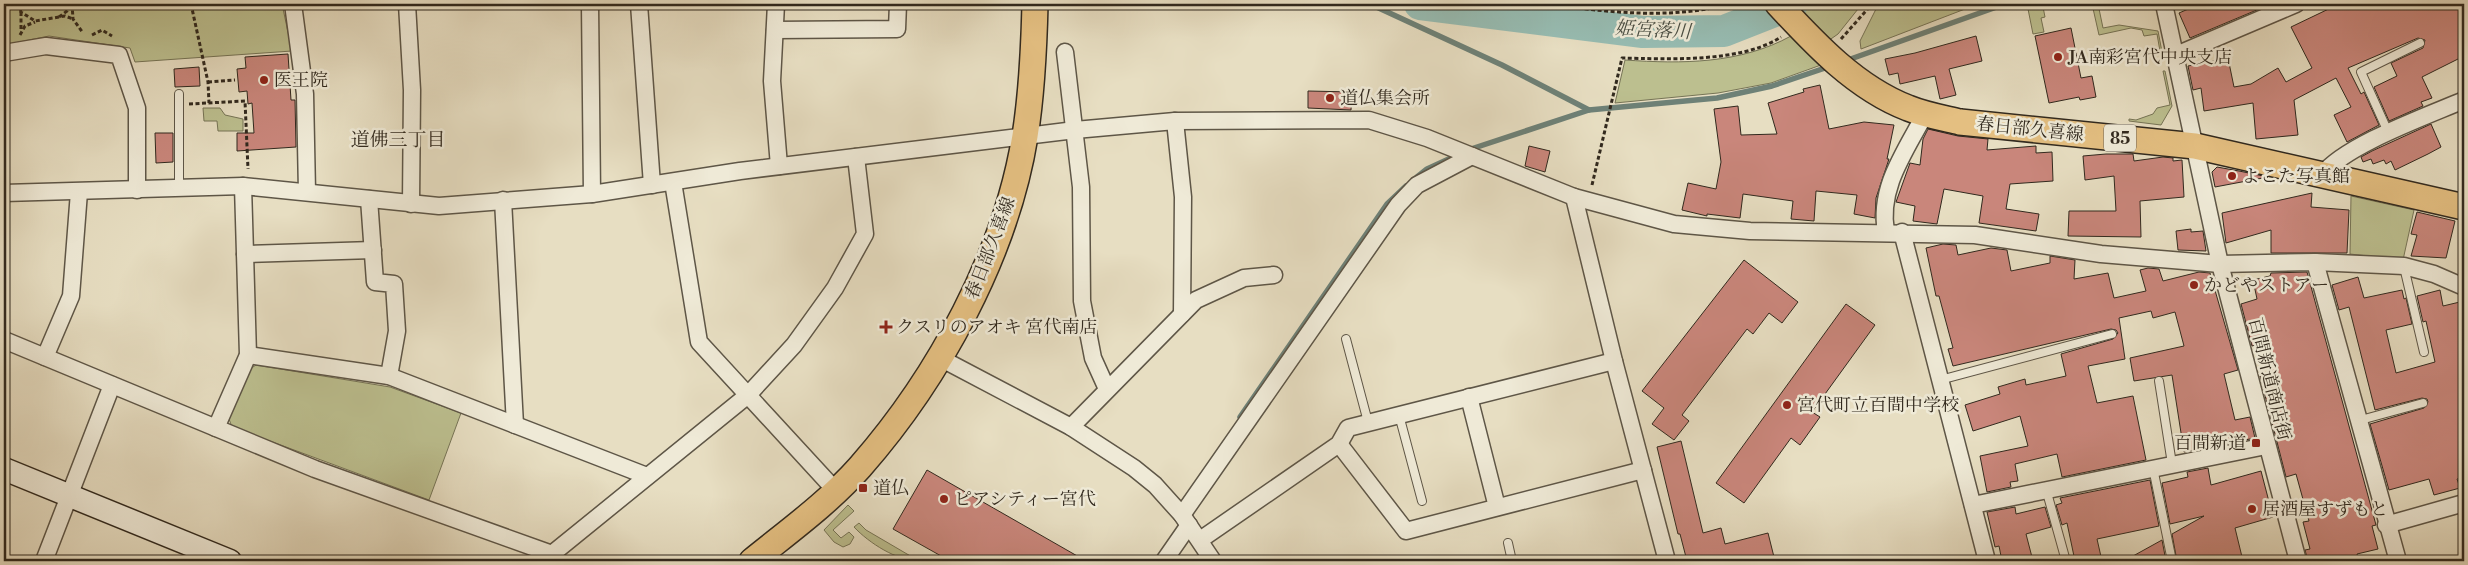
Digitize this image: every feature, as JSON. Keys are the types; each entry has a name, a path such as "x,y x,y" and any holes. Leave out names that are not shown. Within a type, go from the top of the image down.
{"main road":[{"name":"春日部久喜線","path":"752,561 820,507 860,467 890,429 940,358 964,312 998,234 1015,184 1025,135 1034,48 1035,4"},
{"name":"85","path":"1778,4 1799,26"},
{"name":"春日部久喜線","path":"1799,26 1852,76 1906,108 1925,114 1960,122 2195,146 2464,208"}],"street":[{"path":"293,4 305,94 307,192"},
{"path":"407,4 412,90 411,204"},
{"path":"590,4 592,194"},
{"path":"639,4 652,185"},
{"path":"776,4 772,81 779,166"},
{"path":"775,30 898,29 898,4"},
{"name":"百間新道商店街","path":"2164,4 2220,264 2266,446 2298,561"},
{"path":"2176,54 2296,4"},
{"path":"4,53 46,46 119,55 137,108 137,190"},
{"path":"1066,52 1081,187 1082,300 1093,358 1107,390"},
{"path":"2322,174 2338,158 2388,132 2464,100"},
{"path":"1925,114 1888,184 1883,215 1894,232 1940,380 1987,561"},
{"path":"4,193 246,186 439,206 592,194 779,166 1075,130 1175,122 1369,120 1427,138 1581,199 1674,224 1750,231 1894,232 1975,235 2101,254 2220,264 2315,262 2404,266 2434,274 2464,287"},
{"path":"1175,122 1184,197 1182,314"},
{"path":"1164,561 1186,520 1398,204 1417,185 1472,156"},
{"path":"4,340 315,469 550,557 748,395 794,345 830,295 865,234 856,157"},
{"path":"673,182 700,342 836,490"},
{"path":"216,428 248,355 245,254 246,186"},
{"path":"45,357 71,296 79,192"},
{"path":"369,199 375,282 394,284 397,330 389,376"},
{"path":"1581,199 1614,360 1667,561"},
{"path":"503,200 515,424"},
{"path":"245,254 373,250"},
{"path":"2315,262 2357,421 2398,561"},
{"path":"1071,426 1196,300 1244,278 1274,275"},
{"path":"248,355 389,376 647,476"},
{"path":"940,358 1071,426 1134,468 1155,485 1186,520 1214,561"},
{"path":"1200,540 1340,444 1348,428 1614,360"},
{"path":"44,561 112,385"},
{"path":"1469,397 1497,507"},
{"path":"1340,444 1406,531 1643,470"},
{"path":"1973,504 2266,446"},
{"path":"4,469 230,561"},
{"path":"2386,525 2464,504"}],"lane":[{"path":"2388,132 2360,72 2420,43"},
{"path":"179,94 179,188"},
{"path":"2404,266 2424,352"},
{"path":"1940,380 2112,334"},
{"path":"1346,339 1368,422"},
{"path":"2159,381 2172,464"},
{"path":"2357,421 2423,403"},
{"path":"1399,415 1422,500"},
{"path":"2153,468 2172,561"},
{"path":"2046,489 2066,561"},
{"path":"1508,542 1512,561"}],"path":[{"path":"18,4 21,12 21,31"},
{"path":"58,17 67,11 71,4"},
{"path":"71,4 73,19 77,27 90,38"},
{"path":"191,4 208,82 209,103"},
{"path":"1546,4 1640,13 1686,11 1730,4"},
{"path":"1824,51 1843,37 1872,4"},
{"path":"21,12 35,21 58,17 73,19"},
{"path":"1581,199 1622,58 1677,60 1734,54 1775,41 1799,26"},
{"path":"208,82 235,80"},
{"path":"179,105 245,101 246,186"}],"green space":[{"path":"4,4 282,4 292,51 135,62 130,48 49,36 4,45"},
{"path":"1814,4 1862,4 1838,34 1828,41 1800,9"},
{"path":"1882,4 1978,4 1861,49 1860,41 1877,7"},
{"path":"2048,4 2059,4 2043,7 2045,17 2041,18 2044,32 2033,34 2028,9"},
{"path":"2092,4 2098,4 2103,28 2119,25 2158,31 2163,57 2161,57 2157,34 2144,36 2142,30 2131,28 2099,35"},
{"path":"1791,36 1821,65 1771,83 1718,93 1615,103 1625,60 1689,62 1731,57 1772,45"},
{"path":"2163,71 2165,71 2172,106 2161,125 2129,121 2129,119 2136,120 2153,114 2157,108 2170,105"},
{"path":"203,108 220,108 225,115 243,119 243,131 218,131 217,121 204,121"},
{"path":"2351,196 2414,210 2403,260 2350,254"},
{"path":"256,365 390,387 461,413 429,500 232,427 229,419 250,369"},
{"path":"848,505 854,511 833,530 841,538 849,532 854,537 850,544 843,547 834,542 824,530"},
{"path":"859,523 866,530 919,561 902,558 875,545 854,527"}],"building":[{"path":"2200,4 2271,4 2190,38 2179,13"},
{"path":"2339,4 2464,4 2464,56 2422,77 2432,98 2421,102 2423,106 2389,121 2374,87 2397,76 2391,63 2423,48 2425,40 2418,38 2348,68 2361,94 2364,92 2379,125 2347,142 2334,115 2351,107 2336,78 2294,100 2298,135 2256,139 2253,103 2204,111 2201,88 2193,90 2188,66 2228,58 2234,87 2251,84 2278,68 2286,82 2312,68 2291,27"},
{"name":"JA南彩宮代中央支店","path":"2071,28 2081,78 2092,76 2096,97 2080,100 2079,97 2049,103 2035,36"},
{"path":"1976,36 1982,61 1949,69 1956,95 1940,99 1935,76 1900,84 1898,73 1889,75 1885,59 1915,53"},
{"path":"288,54 291,100 295,100 296,147 237,151 237,133 254,133 252,103 248,104 247,91 239,92 237,69 246,68 245,57"},
{"path":"199,67 200,86 175,87 174,69"},
{"path":"1820,85 1829,129 1864,122 1894,125 1887,159 1889,159 1876,198 1875,218 1854,214 1857,195 1816,191 1814,221 1791,219 1793,201 1743,194 1740,218 1707,214 1707,216 1682,210 1688,183 1716,189 1721,162 1714,109 1738,106 1741,135 1777,134 1768,103 1804,92 1803,89"},
{"name":"道仏集会所","path":"1308,91 1352,92 1351,110 1308,108"},
{"path":"2431,124 2441,147 2395,170 2391,161 2386,164 2384,160 2373,164 2371,159 2363,162 2361,157"},
{"path":"1928,129 1958,136 1988,139 1987,150 2036,146 2036,153 2052,152 2053,181 2010,184 2006,209 2039,214 2036,231 1979,223 1983,196 1944,189 1937,224 1913,221 1915,206 1896,202 1910,163 1920,165 1923,139"},
{"path":"155,133 173,133 173,162 156,163"},
{"path":"1529,146 1550,151 1545,172 1525,166"},
{"path":"2133,154 2134,161 2163,157 2173,158 2173,161 2182,160 2184,197 2140,201 2141,237 2068,236 2069,211 2116,211 2114,176 2085,180 2083,156"},
{"name":"よこた写真館","path":"2217,167 2268,177 2215,187 2212,172"},
{"path":"2312,193 2311,207 2349,210 2347,253 2271,253 2271,230 2226,243 2222,213"},
{"path":"2417,212 2455,221 2446,258 2411,256 2417,235 2411,234"},
{"path":"2191,229 2191,232 2203,231 2206,251 2178,250 2176,231"},
{"path":"1943,244 1956,245 1958,255 1991,248 2007,250 2011,271 2050,263 2050,256 2075,260 2074,279 2108,273 2114,298 2146,291 2140,270 2148,268 2159,269 2163,281 2199,272 2210,273 2238,370 2224,374 2235,420 2250,417 2255,438 2184,452 2172,375 2134,381 2130,358 2184,346 2175,312 2153,318 2151,311 2119,318 2125,359 2088,366 2097,403 2133,396 2146,460 2062,477 2057,454 2015,464 2018,481 2010,482 2011,487 1987,492 1980,456 2028,446 2020,416 1973,431 1965,405 2000,394 1998,387 2025,379 2026,385 2066,376 2061,354 2113,339 2118,333 2116,330 2111,329 1953,366 1948,349 1953,348 1939,296 1936,296 1926,248"},
{"path":"1744,260 1798,302 1782,323 1769,313 1753,334 1747,329 1682,415 1689,421 1674,440 1652,424 1664,408 1642,391"},
{"path":"2307,272 2376,525 2372,526 2378,549 2357,554 2359,561 2308,561 2305,550 2310,549 2303,522 2309,521 2296,474 2286,477 2260,376 2270,374 2262,343 2252,346 2241,304 2257,299 2253,280 2270,276 2271,273"},
{"path":"2358,277 2364,298 2402,290 2404,299 2406,298 2412,324 2386,330 2396,373 2435,362 2426,321 2423,322 2417,296 2440,290 2443,306 2464,301 2464,353 2461,354 2464,371 2464,477 2457,479 2460,488 2434,495 2429,479 2389,490 2370,424 2424,408 2428,402 2427,399 2422,398 2375,410 2349,307 2339,310 2332,285"},
{"path":"1846,304 1875,325 1812,412 1820,417 1800,445 1791,438 1744,503 1716,483"},
{"path":"1681,441 1703,533 1721,528 1725,544 1768,533 1775,561 1687,561 1680,534 1678,534 1657,447"},
{"path":"2208,468 2211,485 2261,471 2273,517 2235,528 2243,561 2177,561 2172,534 2204,516 2170,524 2162,483 2188,477 2187,472"},
{"name":"ピアシティー宮代","path":"927,470 1086,561 950,561 893,529"},
{"path":"2150,480 2159,526 2097,539 2102,561 2075,561 2067,523 2062,525 2056,505 2062,503 2060,498"},
{"path":"2015,507 2016,514 2045,507 2051,527 2026,534 2033,561 2002,561 1999,546 1995,547 1987,512"},
{"path":"2162,540 2166,561 2124,561"}],"waterway":[{"path":"1370,4 1502,65 1589,110 1717,98 1772,86 1831,66"},
{"name":"姫宮落川","path":"1420,4 1643,32 1724,31 1792,4"},
{"path":"1845,61 2005,4"},
{"path":"1468,150 1589,110"},
{"path":"1417,177 1427,169 1453,157"},
{"path":"1240,417 1387,204 1406,186"}],"place":[{"name":"JA南彩宮代中央支店","path":"2058,57"},
{"name":"医王院","path":"264,80"},
{"name":"道仏集会所","path":"1330,98"},
{"name":"よこた写真館","path":"2232,176"},
{"name":"かどやストアー","path":"2194,285"},
{"name":"クスリのアオキ 宮代南店","path":"886,327"},
{"name":"宮代町立百間中学校","path":"1787,405"},
{"name":"百間新道","path":"2256,443"},
{"name":"道仏","path":"863,488"},
{"name":"ピアシティー宮代","path":"944,499"},
{"name":"居酒屋すずもと","path":"2252,509"}],"district":[{"name":"道佛三丁目","path":"398,139"}]}
